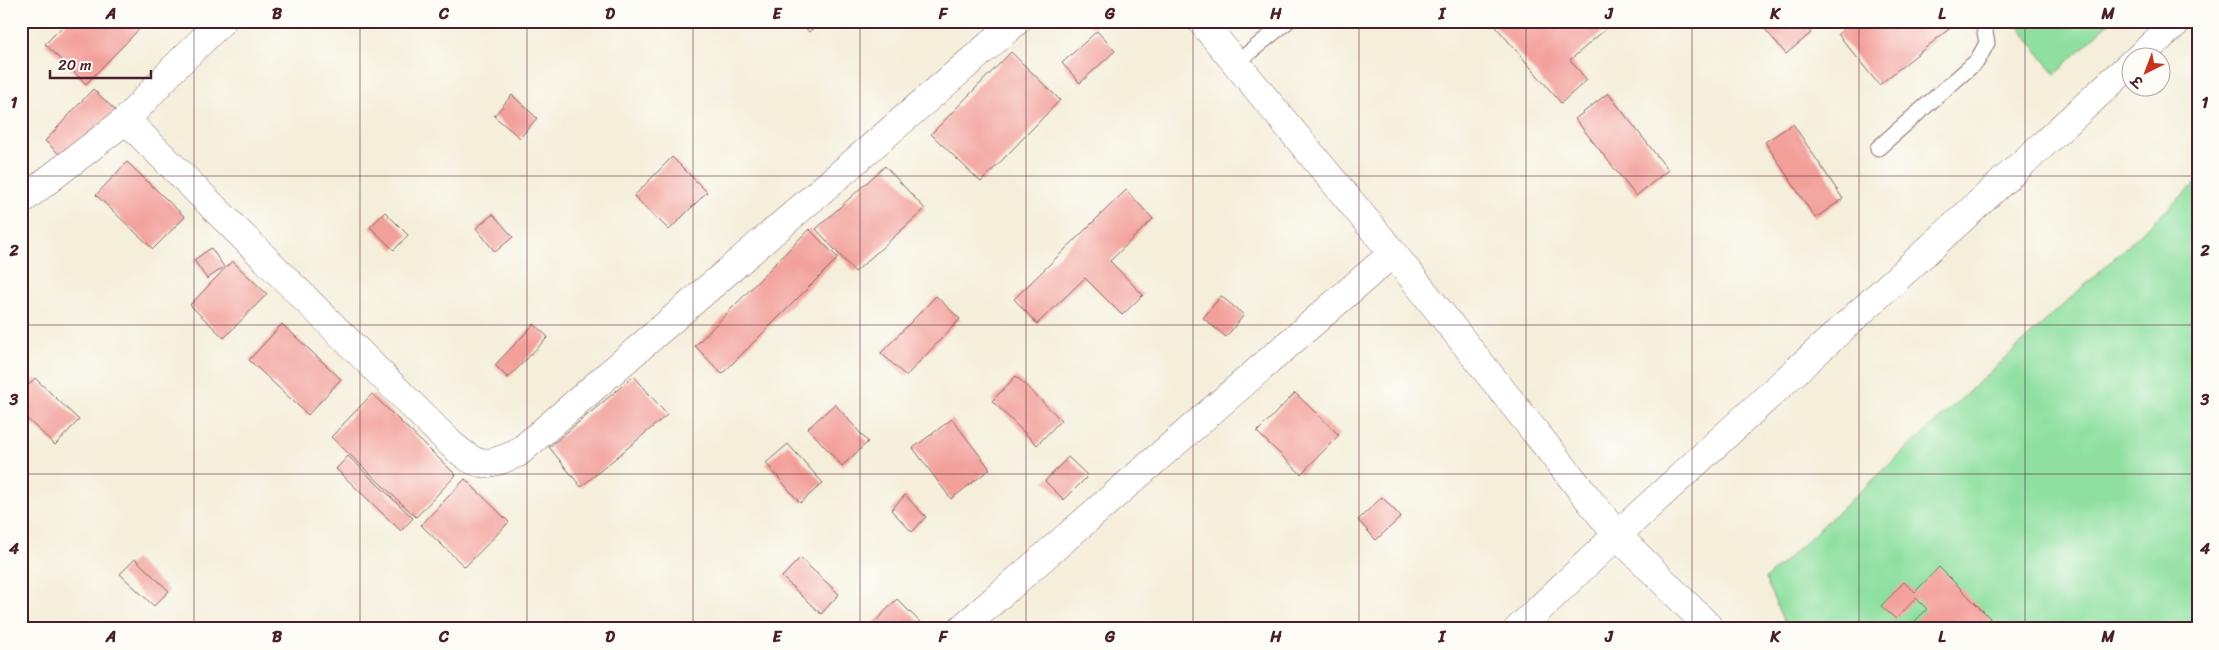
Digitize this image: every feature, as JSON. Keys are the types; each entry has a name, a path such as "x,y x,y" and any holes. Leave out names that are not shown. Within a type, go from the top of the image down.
{"street":[{"path":"21,201 126,120 172,68 222,21"},
{"path":"126,120 156,153 451,444 471,462 493,463 518,453 1017,21"},
{"path":"1201,21 1393,253 1617,535 1711,629"},
{"path":"2149,48 2178,21"},
{"path":"1518,629 1617,535 2122,73"},
{"path":"961,629 1393,253"}],"lane":[{"path":"1235,64 1288,21"},
{"path":"1878,148 1977,62 1987,43 1983,21"}],"green space":[{"path":"2014,21 2111,21 2055,74"},
{"path":"2198,181 2198,629 1787,629 1765,579"}],"building":[{"path":"68,21 147,21 86,84 45,44"},
{"path":"800,21 821,21 809,32"},
{"path":"1085,21 1099,21 1093,28"},
{"path":"1491,21 1615,21 1570,60 1587,80 1561,103"},
{"path":"1758,21 1801,21 1811,33 1786,54"},
{"path":"1853,21 1959,21 1879,85 1838,34"},
{"path":"1097,31 1115,51 1080,83 1062,63"},
{"path":"1011,52 1060,100 981,182 931,134"},
{"path":"93,89 116,111 68,162 45,141"},
{"path":"1608,93 1668,170 1636,196 1575,119"},
{"path":"512,95 537,118 520,138 494,116"},
{"path":"1793,124 1843,199 1815,218 1765,142"},
{"path":"672,157 707,192 669,230 634,196"},
{"path":"127,162 185,217 153,249 96,195"},
{"path":"885,166 925,209 855,272 816,229"},
{"path":"1126,190 1153,219 1110,261 1143,295 1122,315 1085,278 1037,324 1014,299"},
{"path":"385,212 408,235 394,250 370,227"},
{"path":"493,214 513,237 495,252 476,228"},
{"path":"809,229 838,258 722,374 695,346"},
{"path":"211,248 224,267 207,279 194,260"},
{"path":"232,261 267,294 224,338 190,305"},
{"path":"936,296 960,319 906,376 881,353"},
{"path":"1221,296 1244,315 1226,337 1203,318"},
{"path":"282,324 341,379 308,415 249,360"},
{"path":"534,324 548,337 508,378 495,365"},
{"path":"634,376 667,415 581,487 549,447"},
{"path":"1016,376 1061,420 1037,445 992,401"},
{"path":"35,378 79,420 55,445 21,413 21,393"},
{"path":"1295,393 1339,435 1301,474 1257,432"},
{"path":"372,394 456,475 416,517 331,437"},
{"path":"835,404 868,442 842,466 808,428"},
{"path":"952,419 990,469 951,499 913,448"},
{"path":"788,444 823,483 800,503 766,463"},
{"path":"348,456 413,518 401,531 336,469"},
{"path":"1068,457 1088,476 1064,500 1045,481"},
{"path":"465,479 509,522 465,567 421,525"},
{"path":"905,495 926,517 912,532 891,510"},
{"path":"1382,497 1401,517 1376,540 1358,520"},
{"path":"800,558 839,594 821,614 782,577"},
{"path":"135,559 169,591 154,606 120,574"},
{"path":"1939,567 1990,618 1980,629 1907,629 1927,609 1916,598 1896,619 1881,606 1904,582 1915,592"},
{"path":"897,599 920,622 913,629 868,629"}]}
